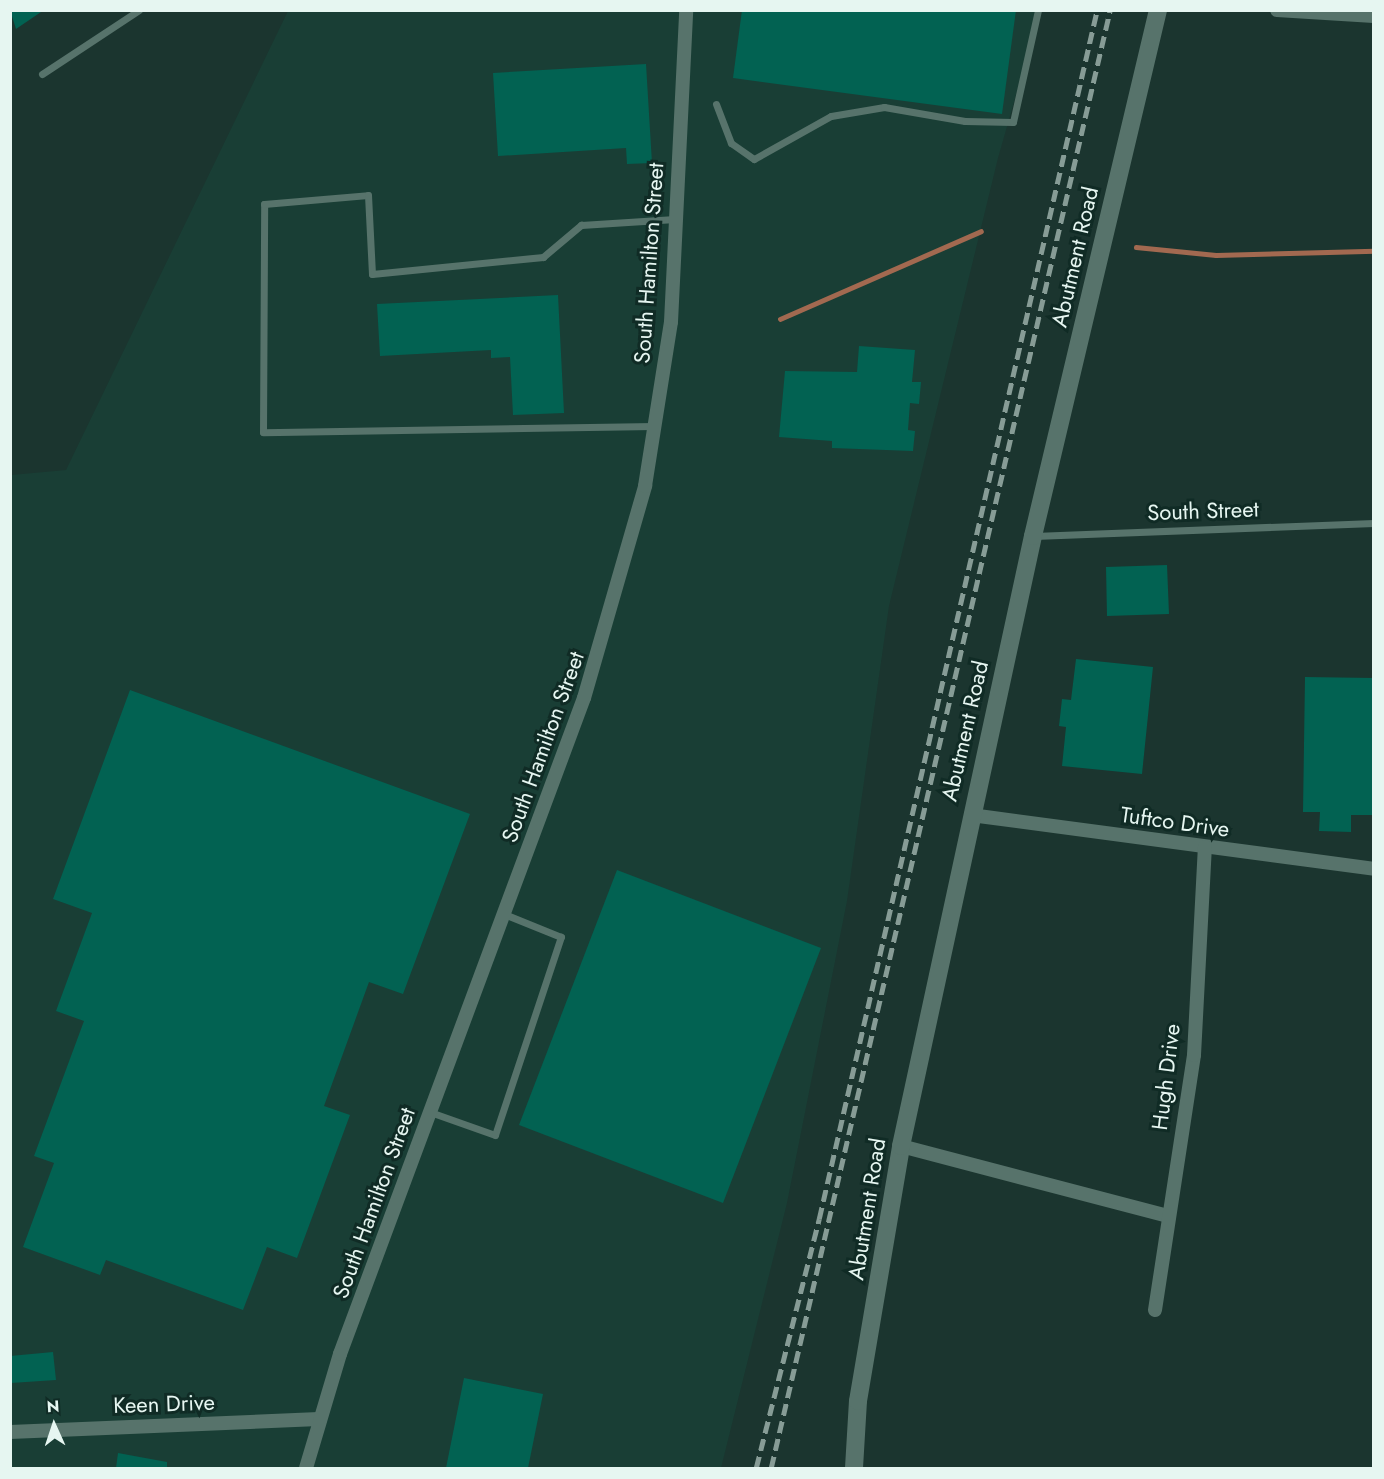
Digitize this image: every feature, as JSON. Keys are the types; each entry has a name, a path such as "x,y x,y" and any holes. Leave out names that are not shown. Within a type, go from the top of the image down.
{"main road":[{"name":"Abutment Road","path":"854,1468 858,1401 901,1146 1033,536 1158,10"}],"street":[{"name":"South Hamilton Street","path":"306,1468 319,1419 608,626 645,486 670,322 686,10"},
{"path":"1277,10 1374,16"},
{"name":"Tuftco Drive","path":"971,815 1374,869"},
{"name":"Hugh Drive","path":"1155,1310 1194,1055 1205,847"},
{"path":"901,1146 1168,1216"},
{"name":"Keen Drive","path":"10,1432 319,1419"}],"lane":[{"path":"42,74 139,10"},
{"path":"716,104 731,143 754,159 831,116 885,107 965,121 1013,122 1038,10"},
{"path":"654,426 263,432 264,204 368,195 372,274 543,257 581,225 675,219"},
{"name":"South Street","path":"1033,536 1374,523"},
{"path":"430,1112 495,1135 561,937 504,914"}],"shaded area":[{"path":"288,11 1040,11 998,158 889,606 847,901 787,1203 721,1468 11,1468 11,475 66,470"}],"building":[{"path":"10,10 44,10 16,29"},
{"path":"742,10 1016,10 1002,114 733,78"},
{"path":"646,64 652,163 627,164 626,148 498,156 493,73"},
{"path":"558,295 564,413 513,415 510,357 491,358 491,350 380,356 377,304"},
{"path":"859,346 915,350 912,382 921,382 919,404 910,403 908,430 915,431 913,451 832,448 832,441 779,437 785,371 857,372"},
{"path":"1167,565 1169,614 1107,616 1106,567"},
{"path":"1076,659 1153,667 1142,774 1062,766 1066,727 1059,726 1062,699 1071,700"},
{"path":"1305,677 1374,678 1374,815 1351,815 1351,832 1319,831 1320,812 1303,812"},
{"path":"130,690 470,814 403,994 369,982 324,1106 350,1115 297,1258 267,1247 243,1310 106,1260 100,1275 23,1247 54,1163 34,1156 84,1021 56,1011 92,913 53,899"},
{"path":"617,870 821,948 723,1203 519,1125"},
{"path":"53,1352 56,1380 11,1383 10,1356"},
{"path":"464,1378 543,1394 528,1468 446,1468"},
{"path":"118,1453 167,1462 167,1468 116,1468"}],"waterway":[{"path":"780,319 981,231"},
{"path":"1136,247 1216,255 1374,251"}],"railway":[{"path":"756,1468 819,1219 1097,10"},
{"path":"771,1468 1110,10"}]}
